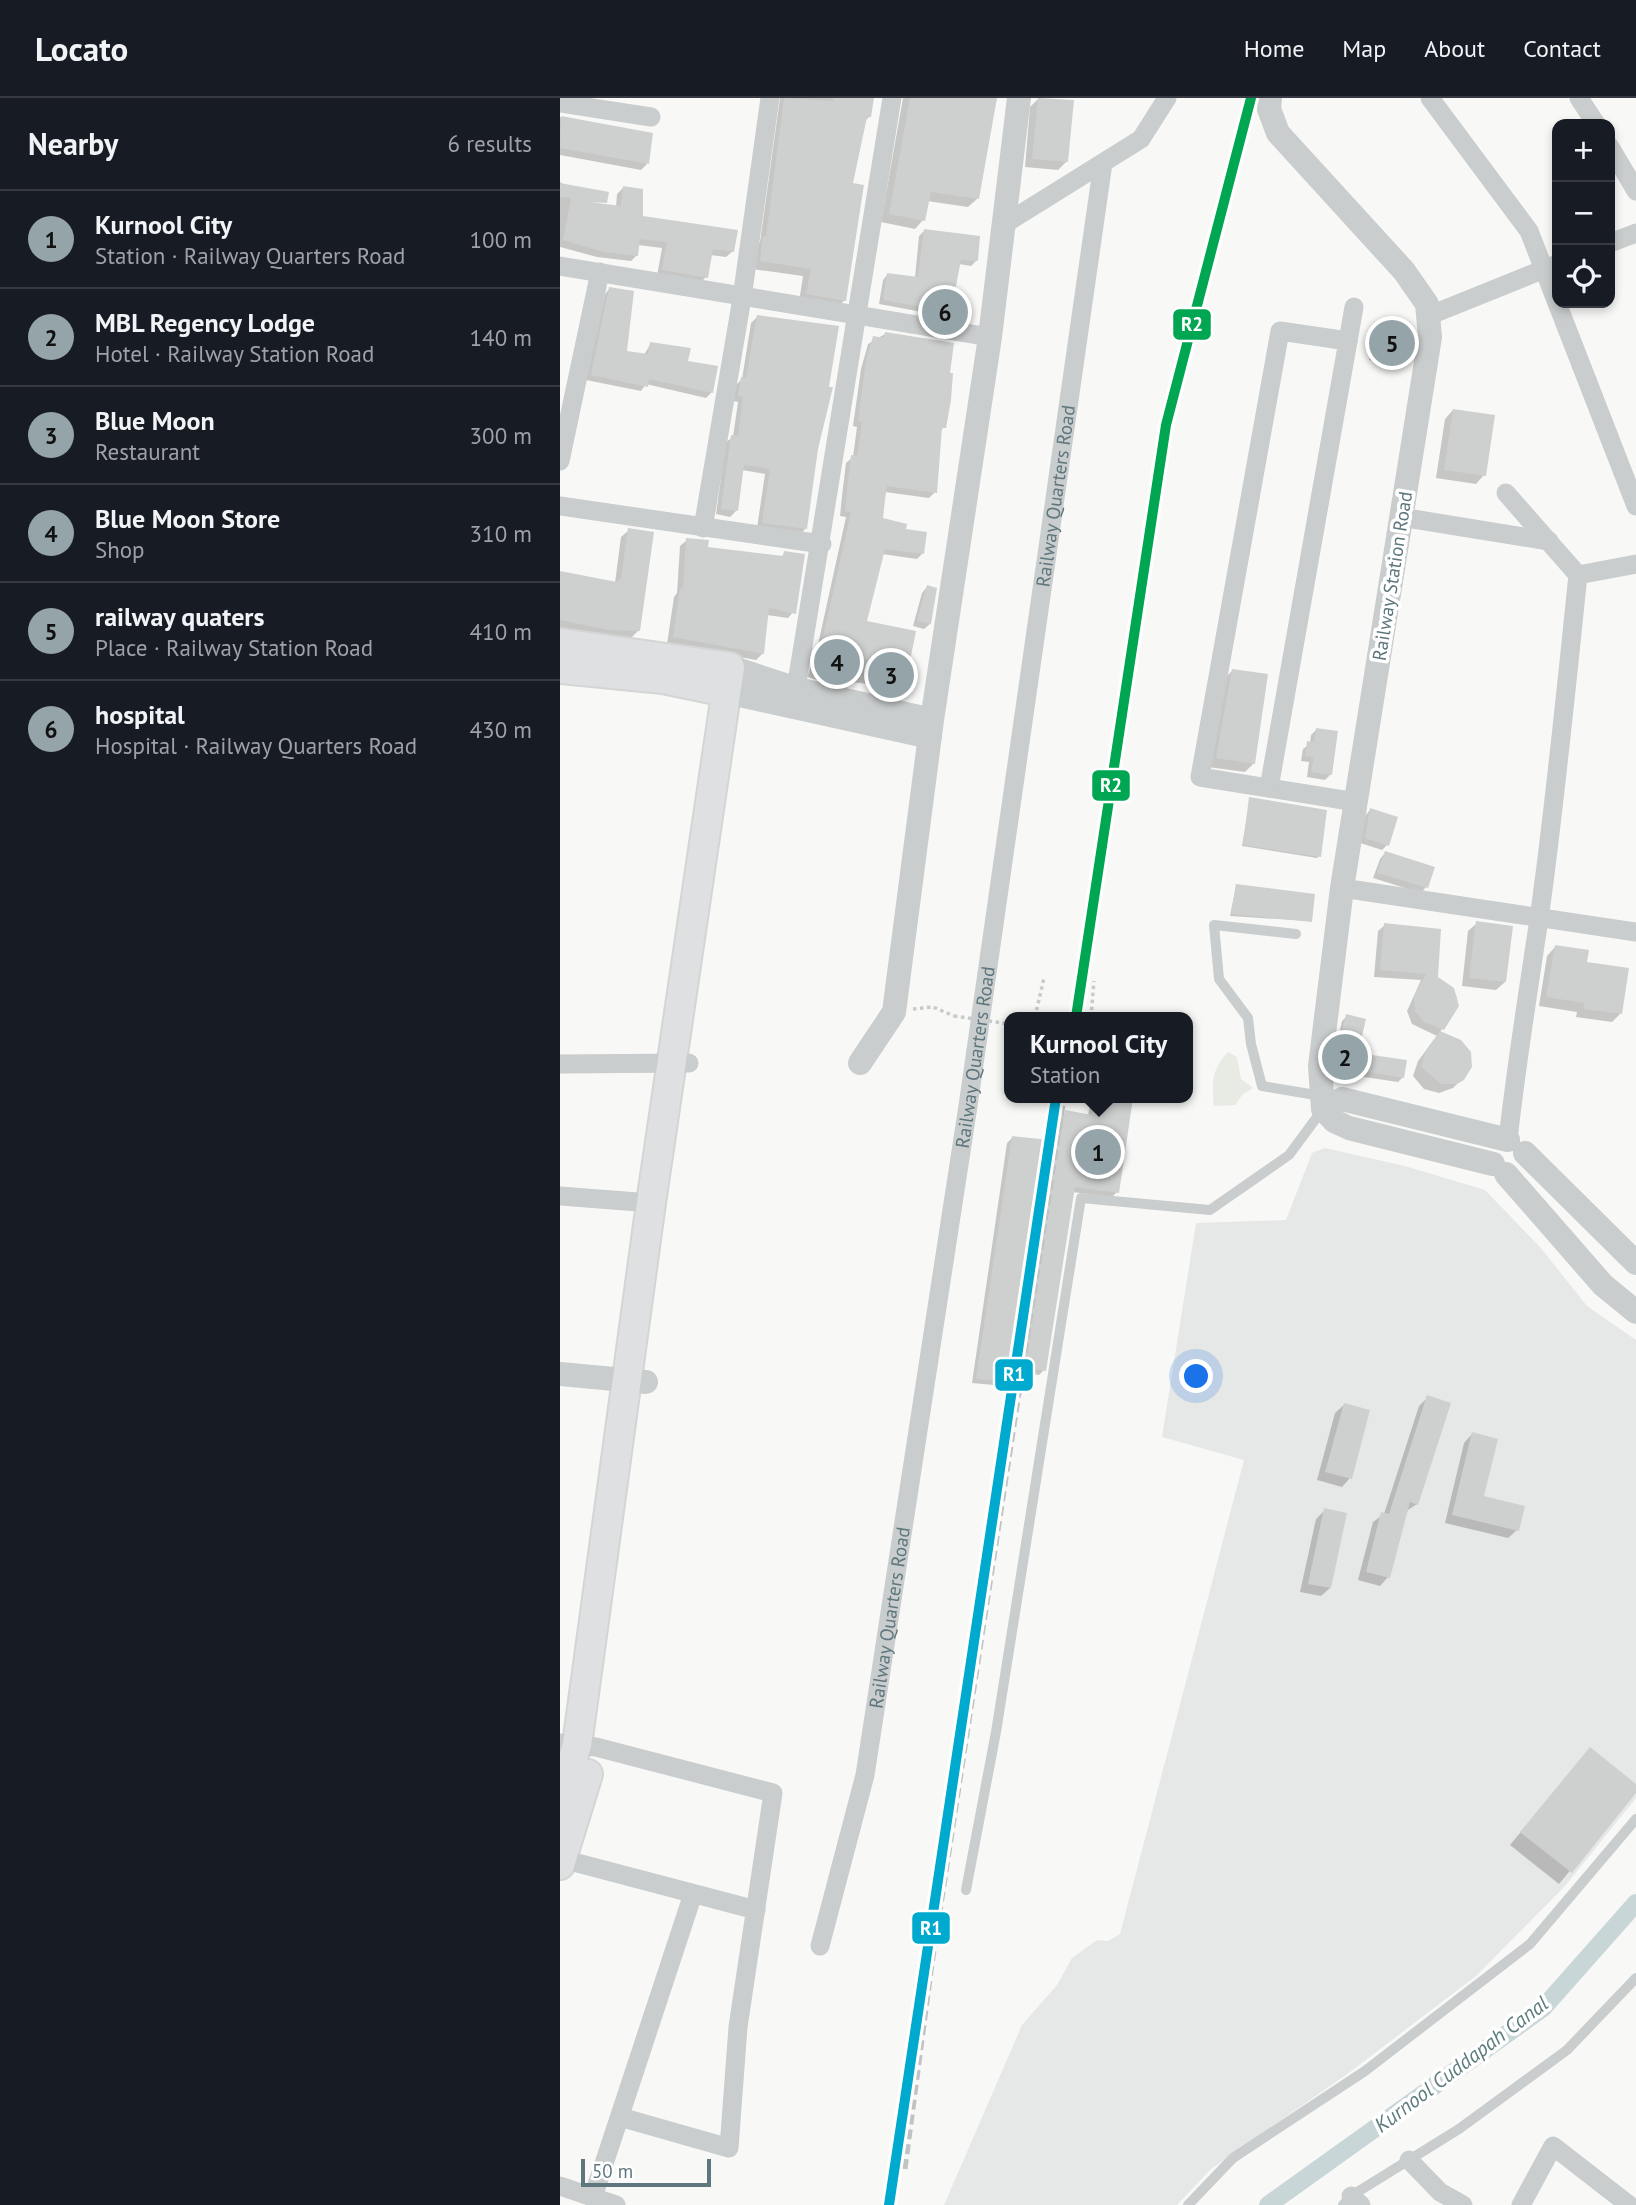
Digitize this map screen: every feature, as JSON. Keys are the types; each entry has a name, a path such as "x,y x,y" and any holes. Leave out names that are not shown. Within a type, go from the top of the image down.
{"main road":[{"path":"560,643 737,682"},
{"path":"560,669 663,679 737,682"},
{"path":"561,1862 636,1381 737,682"},
{"path":"636,1381 651,1203 681,1063"},
{"path":"560,1801 578,1745"}],"street":[{"path":"703,528 742,298 770,98"},
{"path":"795,699 892,98"},
{"path":"860,1063 894,1012 931,728 990,337 1019,98"},
{"path":"1003,225 1141,139 1167,98"},
{"name":"Railway Station Road","path":"1270,98 1269,109 1278,133 1404,271 1427,304 1430,337 1342,888 1320,1066 1323,1103"},
{"path":"1430,98 1529,231 1550,267 1636,506"},
{"path":"1579,98 1593,119"},
{"path":"560,103 651,117"},
{"path":"1615,155 1636,191"},
{"name":"Railway Quarters Road","path":"820,1946 865,1775 970,1092 1103,163"},
{"path":"1615,241 1636,233"},
{"path":"560,266 990,337"},
{"path":"1428,316 1550,267"},
{"path":"560,460 600,272"},
{"path":"1269,788 1354,307"},
{"path":"1348,341 1280,331 1200,777 1356,802"},
{"path":"1506,494 1578,575 1559,758 1538,920 1521,1020 1517,1146 1521,1168 1499,1169 1349,1128 1334,1121 1323,1103 1342,1099 1517,1146 1636,1263"},
{"path":"560,506 822,544"},
{"path":"1401,517 1549,541"},
{"path":"1578,575 1636,564"},
{"path":"737,682 795,699 931,728"},
{"path":"1342,888 1538,920 1636,932"},
{"path":"560,1064 681,1063"},
{"path":"1499,1169 1595,1277 1636,1312"},
{"path":"560,1196 651,1203"},
{"path":"560,1374 636,1381"},
{"path":"578,1745 773,1793 738,2027 729,2148 620,2118"},
{"path":"561,1862 756,1910"},
{"path":"593,2197 693,1894"},
{"path":"1521,2205 1553,2146 1629,2205"},
{"path":"1409,2160 1440,2192 1463,2205"},
{"path":"560,2186 616,2205"}],"lane":[{"path":"966,1890 996,1732 1082,1198 1210,1210 1289,1155 1323,1103 1262,1086 1251,1044 1248,1018 1219,979 1214,925 1296,934"},
{"path":"1188,2205 1233,2158 1365,2071 1530,1944 1636,1819"},
{"path":"1352,2202 1409,2160 1459,2129 1567,2050 1636,1978"}],"path":[{"path":"1036,1012 1044,978"},
{"path":"1091,1012 1094,981"},
{"path":"933,1007 954,1017 1004,1023"}],"shaded area":[{"path":"1228,1052 1237,1057 1241,1079 1253,1088 1242,1095 1235,1105 1214,1106 1214,1077 1218,1065"},
{"path":"1325,1148 1405,1166 1485,1190 1540,1247 1587,1306 1636,1340 1636,1798 1565,1886 1476,1976 1350,2072 1211,2169 1177,2205 944,2205 1022,2025 1057,1985 1072,1958 1097,1940 1108,1941 1120,1934 1244,1460 1162,1437 1196,1223 1286,1220 1312,1153"}],"building":[{"path":"784,98 833,101 833,98 874,98 871,117 867,117 853,183 864,185 846,301 806,294 811,269 760,261 763,236 766,237"},
{"path":"910,98 997,98 979,199 931,192 925,221 889,214"},
{"path":"1038,98 1074,100 1068,162 1032,159"},
{"path":"561,116 653,133 649,164 560,148"},
{"path":"560,183 609,192 607,203 590,202 621,206 623,186 643,189 643,216 738,230 734,252 713,249 708,278 662,270 667,242 640,239 638,256 604,252 563,240 571,198 560,197"},
{"path":"924,229 980,236 978,261 961,260 951,312 883,300 887,273 918,277"},
{"path":"609,287 634,291 627,351 648,354 650,342 691,348 688,361 718,366 713,393 649,379 648,387 591,375"},
{"path":"757,315 839,326 829,387 833,387 818,449 807,529 762,523 770,469 744,465 738,511 721,509 731,435 738,436 743,397 738,396 741,377 746,378"},
{"path":"1379,326 1410,331 1406,361 1374,355"},
{"path":"885,332 954,343 950,373 953,373 951,400 946,428 942,428 937,493 887,486 885,500 883,518 907,524 906,529 927,532 924,554 885,549 867,621 916,631 909,666 914,666 913,684 856,677 854,683 811,671 822,642 851,512 845,511 847,489 851,455 857,456 862,422 858,421 866,362 873,336 884,338"},
{"path":"1453,409 1495,415 1486,476 1444,470"},
{"path":"628,528 654,532 640,631 609,630 560,620 560,571 617,582 621,579"},
{"path":"686,538 709,540 708,547 783,556 784,551 805,554 796,614 769,608 764,654 673,637 680,588 683,589"},
{"path":"927,585 937,588 931,624 917,621"},
{"path":"1232,669 1268,674 1255,764 1216,758"},
{"path":"1316,728 1338,731 1332,775 1311,772 1314,757 1305,756 1307,741 1314,742"},
{"path":"1249,797 1327,810 1321,857 1243,845"},
{"path":"1370,808 1398,817 1389,846 1365,838"},
{"path":"1385,851 1435,867 1428,888 1377,873"},
{"path":"1236,884 1315,894 1312,922 1231,914"},
{"path":"1476,921 1513,926 1506,982 1469,978"},
{"path":"1384,923 1441,929 1438,977 1454,988 1459,1006 1444,1030 1424,1022 1415,1011 1414,996 1426,974 1380,970"},
{"path":"1555,945 1589,950 1587,962 1629,968 1622,1014 1584,1009 1584,1003 1546,997"},
{"path":"1346,1014 1366,1019 1358,1053 1407,1060 1404,1078 1361,1071 1362,1068 1335,1063"},
{"path":"1440,1031 1461,1040 1471,1052 1472,1067 1464,1080 1457,1084 1441,1084 1421,1067 1426,1050"},
{"path":"1093,1103 1132,1103 1119,1193 1075,1187 1046,1371 1003,1364 1001,1381 976,1379 1012,1136 1060,1141 1065,1110 1092,1115"},
{"path":"1427,1395 1451,1403 1418,1505 1410,1502 1390,1578 1366,1572 1381,1512 1389,1514"},
{"path":"1344,1403 1370,1410 1352,1479 1325,1472"},
{"path":"1472,1432 1498,1439 1484,1496 1525,1506 1519,1531 1452,1515"},
{"path":"1324,1508 1347,1513 1331,1588 1308,1584"},
{"path":"1590,1747 1636,1784 1636,1793 1572,1873 1520,1832"}],"waterway":[{"name":"Kurnool Cuddapah Canal","path":"1268,2205 1543,2008 1636,1903"}],"railway":[{"path":"1077,1012 1166,425 1251,98"},
{"path":"905,2169 932,1964 1063,1103"}],"transit line":[{"name":"R2","path":"1077,1012 1166,425 1251,98"},
{"name":"R1","path":"889,2205 1055,1103"}],"place":[{"name":"hospital","path":"945,312"},
{"name":"railway quaters","path":"1392,343"},
{"name":"Blue Moon Store","path":"837,662"},
{"name":"Blue Moon","path":"891,675"},
{"name":"MBL Regency Lodge","path":"1345,1057"},
{"name":"Kurnool City","path":"1098,1152"}]}
